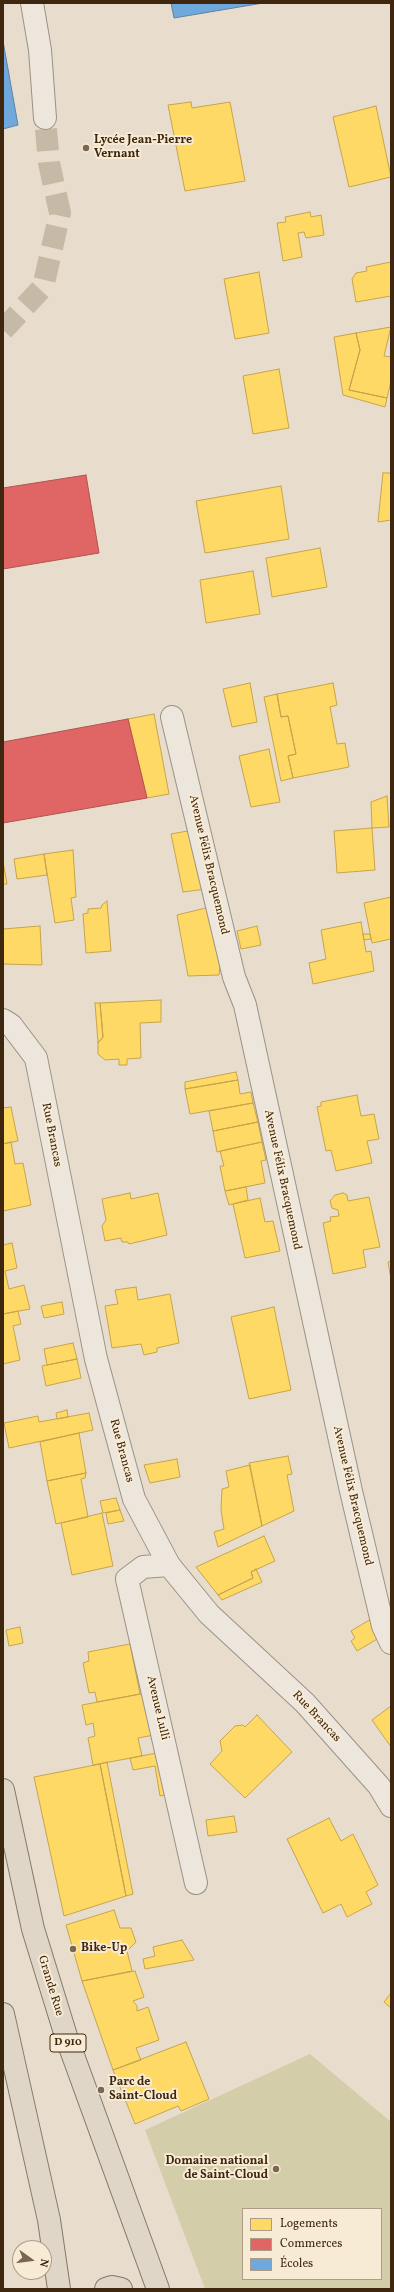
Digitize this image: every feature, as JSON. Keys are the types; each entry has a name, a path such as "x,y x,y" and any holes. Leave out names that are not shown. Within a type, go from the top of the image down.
{"main road":[{"name":"Grande Rue","path":"3,1790 33,1929 66,2036 158,2289"},
{"path":"3,2014 49,2220 59,2289"},
{"path":"106,2289 112,2287 121,2289"}],"street":[{"path":"32,3 40,50 44,118"},
{"name":"Avenue Félix Bracquemond","path":"172,717 234,977 245,1005 350,1491 383,1626 391,1643"},
{"name":"Rue Brancas","path":"3,1020 11,1025 36,1058 96,1359 134,1499 169,1565 210,1614 305,1703 379,1786 391,1806"},
{"name":"Avenue Lulli","path":"169,1565 143,1567 127,1579 196,1883"}],"shaded area":[{"name":"Domaine national de Saint-Cloud","path":"310,2054 391,2122 391,2289 205,2289 145,2130"}],"building: Logements":[{"path":"191,102 192,108 230,102 245,181 185,191 168,105"},
{"path":"376,106 391,177 349,187 333,117"},
{"path":"310,212 311,217 321,215 324,235 306,238 304,232 298,233 302,257 283,261 277,223 286,222 285,217"},
{"path":"391,262 391,296 356,302 352,279 356,273 367,271 366,267"},
{"path":"259,272 269,333 235,339 224,279"},
{"path":"391,327 384,356 391,357 391,381 387,398 349,390 360,350 356,333"},
{"path":"356,333 360,350 349,390 387,398 385,407 343,395 334,337"},
{"path":"279,369 289,428 253,434 243,376"},
{"path":"383,473 391,473 391,520 378,522"},
{"path":"281,486 289,539 205,553 196,501"},
{"path":"320,548 327,587 272,597 266,558"},
{"path":"253,571 260,614 206,623 200,580"},
{"path":"250,683 257,722 232,727 223,689"},
{"path":"333,683 337,705 330,707 337,744 345,743 349,767 293,778 288,756 296,754 288,716 281,717 277,694"},
{"path":"277,694 281,717 288,716 296,754 288,756 293,778 281,781 264,697"},
{"path":"154,714 169,794 147,798 128,719"},
{"path":"269,749 280,802 251,807 239,756"},
{"path":"387,796 389,827 372,828 371,802"},
{"path":"372,828 375,870 337,873 334,831"},
{"path":"193,830 206,889 183,892 171,834"},
{"path":"73,850 76,897 71,898 74,920 55,923 44,854"},
{"path":"44,854 47,875 17,879 14,859"},
{"path":"3,861 7,884 3,884"},
{"path":"391,897 391,939 372,943 364,903"},
{"path":"107,901 111,951 86,953 83,914 88,913 88,909 101,908"},
{"path":"210,907 221,957 219,975 188,976 177,915"},
{"path":"361,922 366,952 371,951 374,971 313,984 309,963 326,959 321,930"},
{"path":"40,926 42,965 3,964 3,929"},
{"path":"257,926 261,945 241,949 237,931"},
{"path":"363,934 370,934 371,939 364,940"},
{"path":"161,1000 161,1022 140,1023 141,1058 127,1059 127,1065 119,1065 119,1059 105,1060 98,1054 98,1043 103,1037 100,1003"},
{"path":"95,1003 100,1003 103,1037 98,1043"},
{"path":"236,1072 238,1080 185,1089 185,1082"},
{"path":"238,1080 240,1094 251,1092 253,1103 190,1114 185,1089"},
{"path":"357,1095 361,1116 374,1114 379,1139 367,1141 372,1163 336,1171 331,1150 326,1151 317,1107 321,1106 321,1102"},
{"path":"253,1103 258,1122 213,1131 209,1111"},
{"path":"11,1107 18,1141 3,1144 3,1108"},
{"path":"258,1122 262,1142 217,1152 213,1131"},
{"path":"11,1142 15,1164 23,1163 31,1205 3,1211 3,1144"},
{"path":"262,1142 266,1160 261,1161 265,1183 225,1191 220,1166 224,1166 220,1151"},
{"path":"246,1187 248,1200 229,1205 225,1191"},
{"path":"130,1193 131,1199 158,1193 167,1235 129,1244 128,1242 122,1242 121,1238 105,1241 102,1226 106,1220 102,1199"},
{"path":"343,1193 347,1195 348,1201 369,1197 380,1247 363,1250 366,1267 333,1274 323,1223 331,1221 330,1217 339,1216 338,1210 332,1208 330,1201 335,1195"},
{"path":"260,1198 265,1222 273,1221 280,1251 245,1258 233,1204"},
{"path":"12,1243 17,1268 5,1271 9,1289 24,1285 30,1309 3,1314 3,1245"},
{"path":"391,1261 391,1279 388,1262"},
{"path":"136,1287 138,1300 170,1294 179,1343 157,1348 157,1352 144,1355 141,1344 112,1348 105,1306 118,1304 115,1290"},
{"path":"62,1302 64,1314 44,1318 41,1306"},
{"path":"274,1307 291,1390 249,1399 231,1317"},
{"path":"18,1311 21,1324 13,1326 20,1360 3,1364 3,1314"},
{"path":"73,1343 77,1359 47,1365 44,1349"},
{"path":"77,1359 81,1378 46,1386 42,1366"},
{"path":"67,1410 68,1417 57,1419 56,1413"},
{"path":"89,1413 93,1430 9,1448 4,1423 38,1416 39,1422"},
{"path":"79,1433 86,1473 47,1481 40,1442"},
{"path":"288,1456 292,1474 287,1475 294,1511 262,1526 249,1463"},
{"path":"177,1459 180,1477 150,1483 144,1465"},
{"path":"250,1465 262,1526 218,1547 214,1532 224,1529 221,1510 222,1489 229,1487 226,1471"},
{"path":"86,1473 85,1478 81,1479 88,1517 56,1524 47,1481"},
{"path":"116,1498 120,1510 103,1513 100,1501"},
{"path":"120,1510 124,1521 108,1524 106,1513"},
{"path":"102,1513 113,1566 72,1575 61,1523"},
{"path":"264,1536 275,1561 251,1572 253,1578 218,1595 196,1567"},
{"path":"256,1569 262,1582 222,1600 218,1595 253,1578 251,1572"},
{"path":"371,1619 379,1638 357,1651 351,1641 355,1638 351,1631"},
{"path":"20,1627 23,1643 9,1646 6,1630"},
{"path":"130,1644 140,1694 97,1702 95,1692 89,1693 83,1663 89,1661 88,1652"},
{"path":"146,1693 154,1735 138,1738 142,1756 93,1765 88,1738 95,1736 93,1723 86,1725 82,1705"},
{"path":"391,1706 391,1747 372,1720"},
{"path":"257,1715 292,1752 245,1798 210,1764 222,1751 220,1741 235,1726 243,1725 245,1727"},
{"path":"157,1753 165,1795 160,1796 155,1766 133,1770 130,1758"},
{"path":"107,1762 133,1894 126,1896 100,1764"},
{"path":"100,1764 126,1896 64,1916 34,1777"},
{"path":"234,1816 237,1832 208,1836 206,1820"},
{"path":"329,1818 341,1841 353,1834 378,1885 366,1892 372,1904 347,1917 341,1904 323,1913 287,1839"},
{"path":"114,1910 120,1928 131,1928 136,1942 127,1951 132,1971 82,1981 66,1925"},
{"path":"182,1940 194,1960 145,1969 143,1959 155,1956 153,1947"},
{"path":"135,1971 144,1997 133,2001 137,2006 137,2011 148,2007 159,2040 136,2048 141,2060 113,2070 82,1981"},
{"path":"391,1993 391,2008 384,2002"},
{"path":"186,2042 209,2099 181,2111 178,2106 135,2124 113,2070"}],"building: Commerces":[{"path":"86,475 99,553 3,569 3,488"},
{"path":"128,719 147,798 3,823 3,742"}],"building: Écoles":[{"path":"171,3 263,3 174,18"},
{"path":"3,41 18,125 3,129"}],"tunnel":[{"path":"3,330 43,287 60,213 49,163 45,118"}],"place":[{"name":"Lycée Jean-Pierre Vernant","path":"86,148"},
{"name":"Bike-Up","path":"73,1949"},
{"name":"Parc de Saint-Cloud","path":"101,2090"},
{"name":"Domaine national de Saint-Cloud","path":"276,2169"}]}
